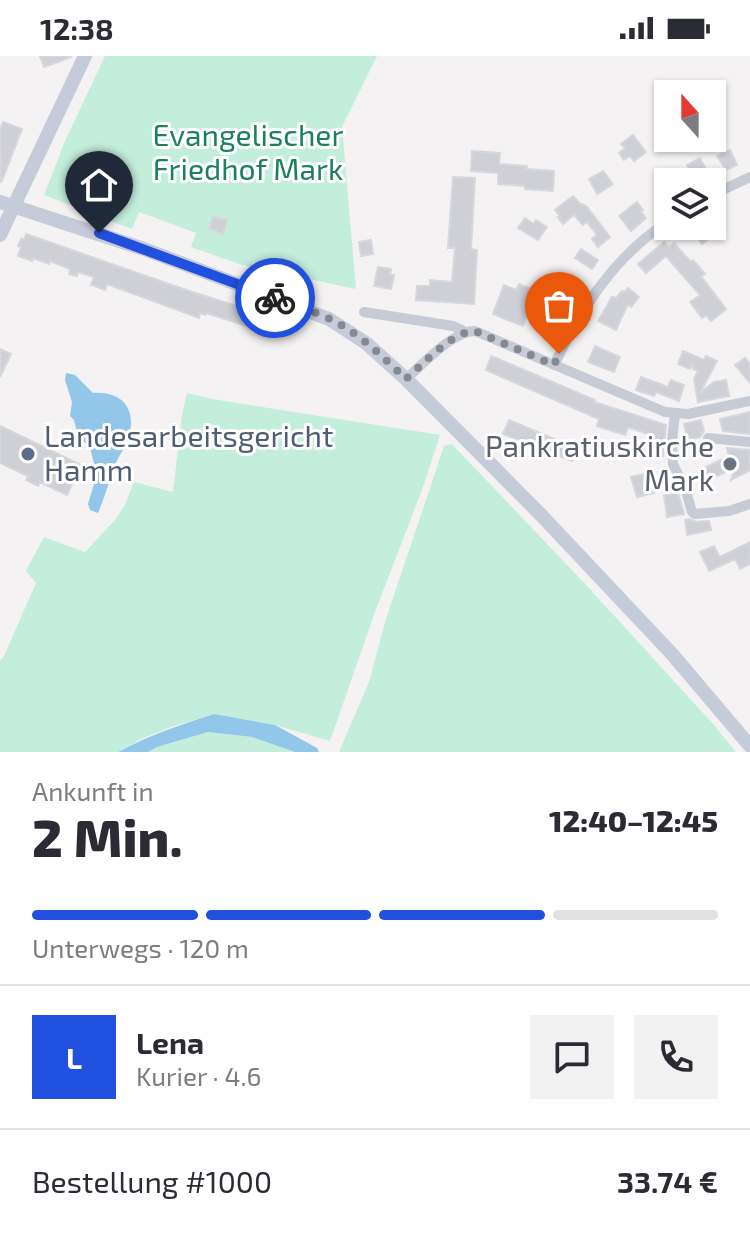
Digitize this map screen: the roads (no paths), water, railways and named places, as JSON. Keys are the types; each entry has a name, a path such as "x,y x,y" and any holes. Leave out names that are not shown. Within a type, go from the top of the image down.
{"main road":[{"path":"0,235 7,204 85,56"},
{"path":"7,204 133,245 329,319 366,343 542,516 672,654 750,746"}],"street":[{"path":"726,188 750,177"},
{"path":"554,365 583,309 602,283 654,233"},
{"path":"364,312 453,326 463,333"},
{"path":"406,379 457,336 475,331 665,412 703,412 750,401"},
{"path":"675,414 673,464 692,512 729,511 750,504"},
{"path":"708,438 750,442"}],"water":[{"path":"66,373 75,375 93,393 119,398 131,417 128,440 115,465 98,513 90,510 88,504 94,484 94,463 90,448 78,436 70,416 72,402"},
{"path":"214,714 275,725 319,752 295,752 252,737 208,732 148,752 118,752 153,735"}],"place":[{"name":"Landesarbeitsgericht Hamm","path":"28,454"},
{"name":"Pankratiuskirche Mark","path":"730,464"}],"park label":[{"name":"Evangelischer Friedhof Mark","path":"248,153"}]}
